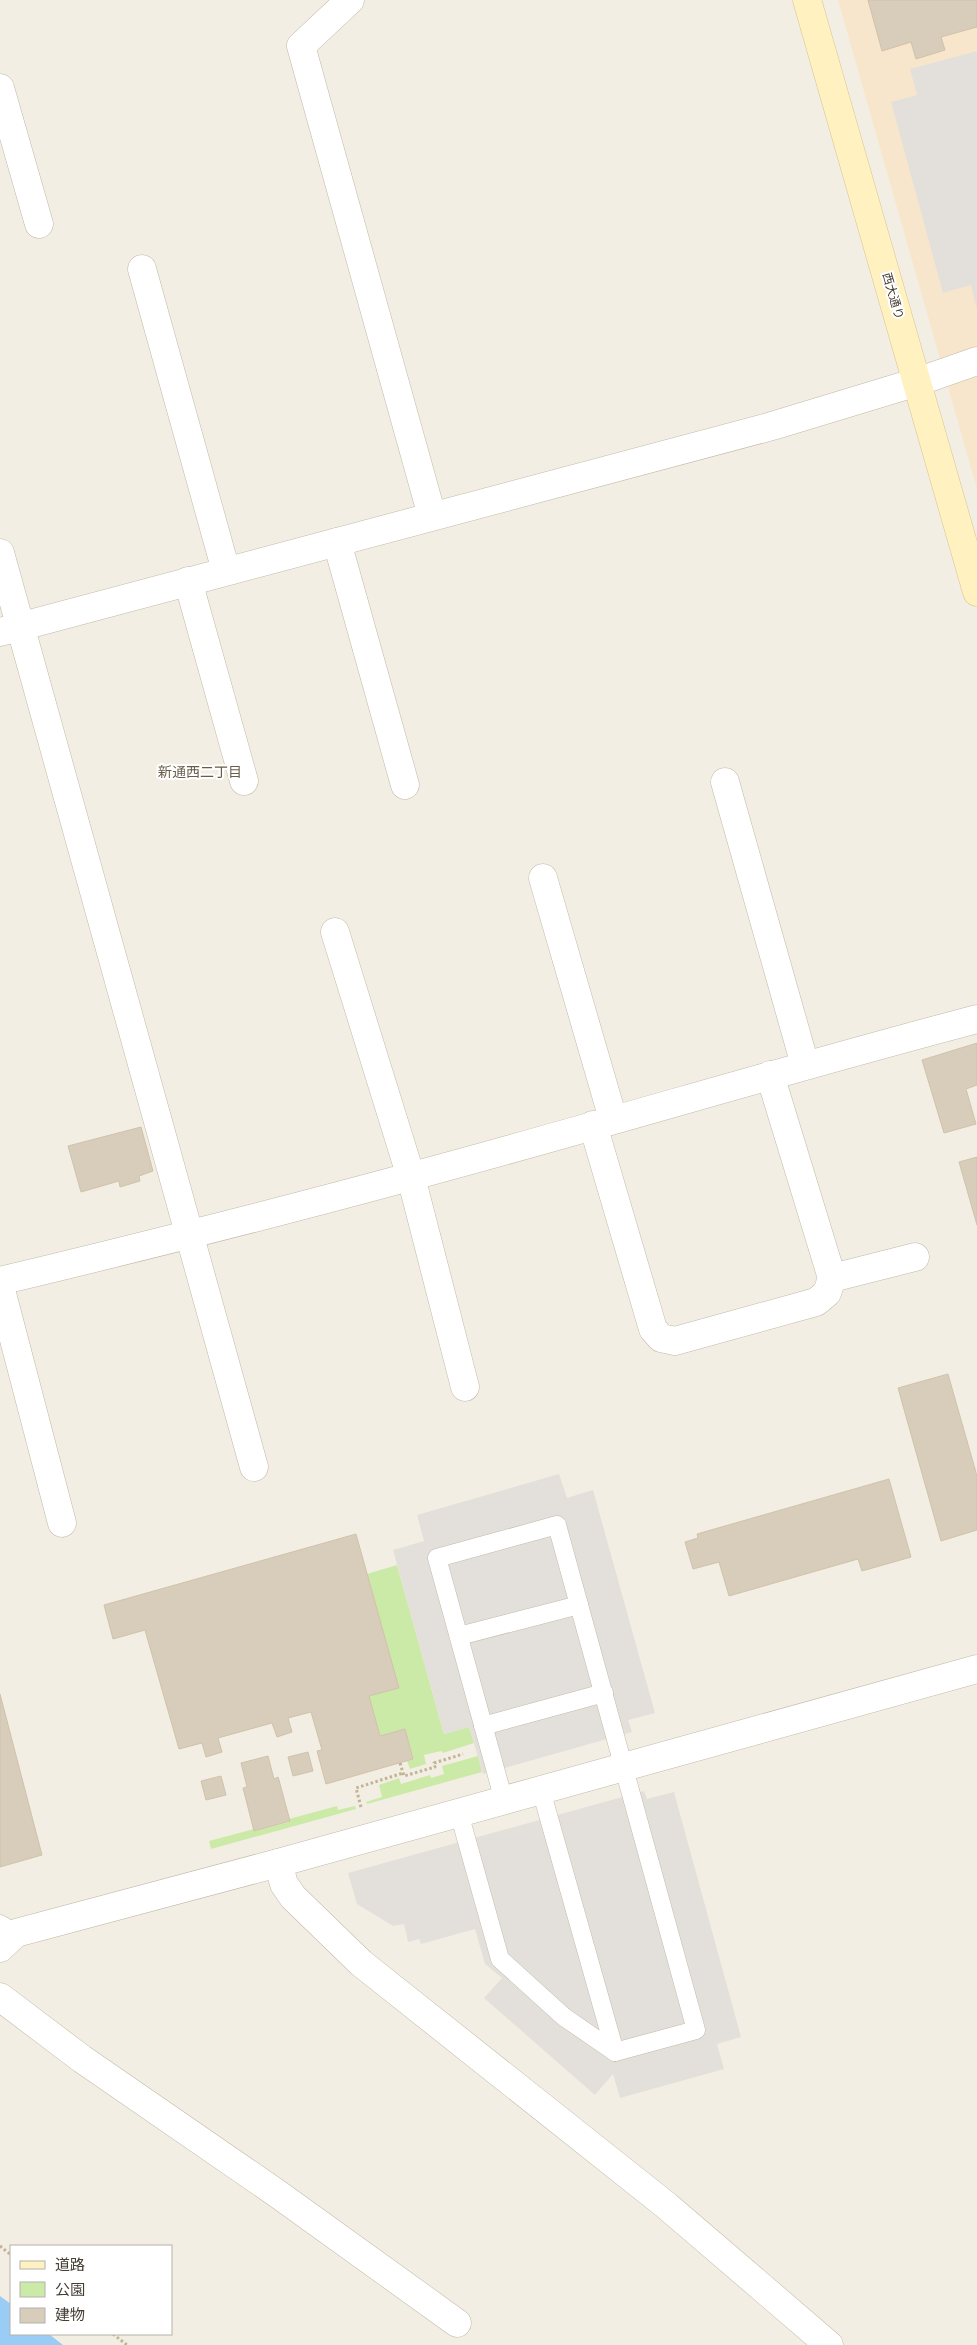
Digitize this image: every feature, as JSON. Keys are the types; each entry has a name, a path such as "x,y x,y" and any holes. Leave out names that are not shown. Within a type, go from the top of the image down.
{"street":[{"name":"西大通り","path":"808,0 977,592"},
{"path":"345,2 300,46 432,516"},
{"path":"0,88 39,224"},
{"path":"142,269 226,571"},
{"path":"10,629 772,426 918,382 977,361"},
{"path":"337,542 405,785"},
{"path":"0,553 10,629 191,1235 254,1467"},
{"path":"188,581 244,781"},
{"path":"725,782 805,1065"},
{"path":"542,878 653,1329 662,1338 676,1341 816,1302 827,1293 832,1278 770,1075"},
{"path":"335,932 411,1177 465,1387"},
{"path":"0,1281 191,1235 411,1177 805,1065 977,1019"},
{"path":"832,1278 915,1257"},
{"path":"0,1286 62,1523"},
{"path":"5,1935 278,1863 977,1669"},
{"path":"278,1863 284,1884 292,1897 361,1963 667,2206 829,2345"},
{"path":"0,1998 82,2059 275,2192 457,2324"}],"lane":[{"path":"504,1801 437,1558 557,1525 696,2030 614,2052"},
{"path":"459,1636 579,1605"},
{"path":"483,1726 604,1693"},
{"path":"541,1790 614,2052"},
{"path":"458,1813 500,1959 564,2017 614,2052"}],"path":[{"path":"400,1763 404,1776 435,1767 434,1763 472,1752"},
{"path":"376,1783 403,1772"},
{"path":"0,2246 10,2254"},
{"path":"114,2335 127,2345"}],"shaded area":[{"path":"838,0 977,0 977,489"},
{"path":"977,51 977,310 971,285 943,293 891,102 917,95 910,69"},
{"path":"559,1474 567,1498 593,1490 655,1713 628,1720 632,1732 483,1774 469,1727 444,1734 393,1550 424,1541 417,1515"},
{"path":"644,1791 647,1799 674,1792 741,2037 717,2044 724,2069 620,2098 613,2074 595,2095 484,1998 502,1978 485,1964 475,1929 421,1944 419,1939 408,1942 404,1924 393,1926 357,1904 348,1873"}],"green space":[{"path":"397,1565 444,1734 469,1727 474,1743 443,1753 441,1751 424,1755 426,1764 410,1769 407,1761 413,1759 405,1729 380,1736 369,1696 399,1688 367,1574"},
{"path":"478,1756 482,1772 367,1804 366,1802 382,1797 379,1785 399,1778 401,1784 430,1775 431,1778 444,1774 442,1766"},
{"path":"337,1806 338,1810 355,1806 356,1809 211,1849 209,1841 289,1822 289,1819"}],"water":[{"path":"0,2296 10,2303 10,2335 50,2335 63,2345 0,2345"}],"building":[{"path":"868,0 977,0 977,27 941,37 945,50 916,59 911,42 882,51"},
{"path":"977,1043 977,1085 966,1089 976,1124 944,1133 922,1060"},
{"path":"141,1127 153,1171 139,1176 140,1181 120,1187 119,1181 81,1192 68,1146"},
{"path":"977,1157 977,1225 959,1162"},
{"path":"948,1374 977,1476 977,1530 941,1541 898,1388"},
{"path":"889,1479 911,1557 862,1571 858,1559 729,1596 719,1562 693,1569 685,1542 698,1538 697,1534"},
{"path":"356,1534 399,1688 369,1696 380,1736 405,1729 413,1759 326,1784 317,1751 322,1750 311,1712 288,1718 292,1732 277,1737 272,1723 218,1738 222,1752 206,1757 202,1743 179,1749 145,1630 113,1639 104,1605"},
{"path":"0,1694 42,1855 0,1867"},
{"path":"308,1752 313,1771 293,1776 288,1757"},
{"path":"268,1756 274,1779 278,1777 290,1821 254,1831 243,1788 247,1787 241,1763"},
{"path":"221,1776 226,1795 206,1800 201,1781"}],"district":[{"name":"新通西二丁目","path":"200,772"}]}
